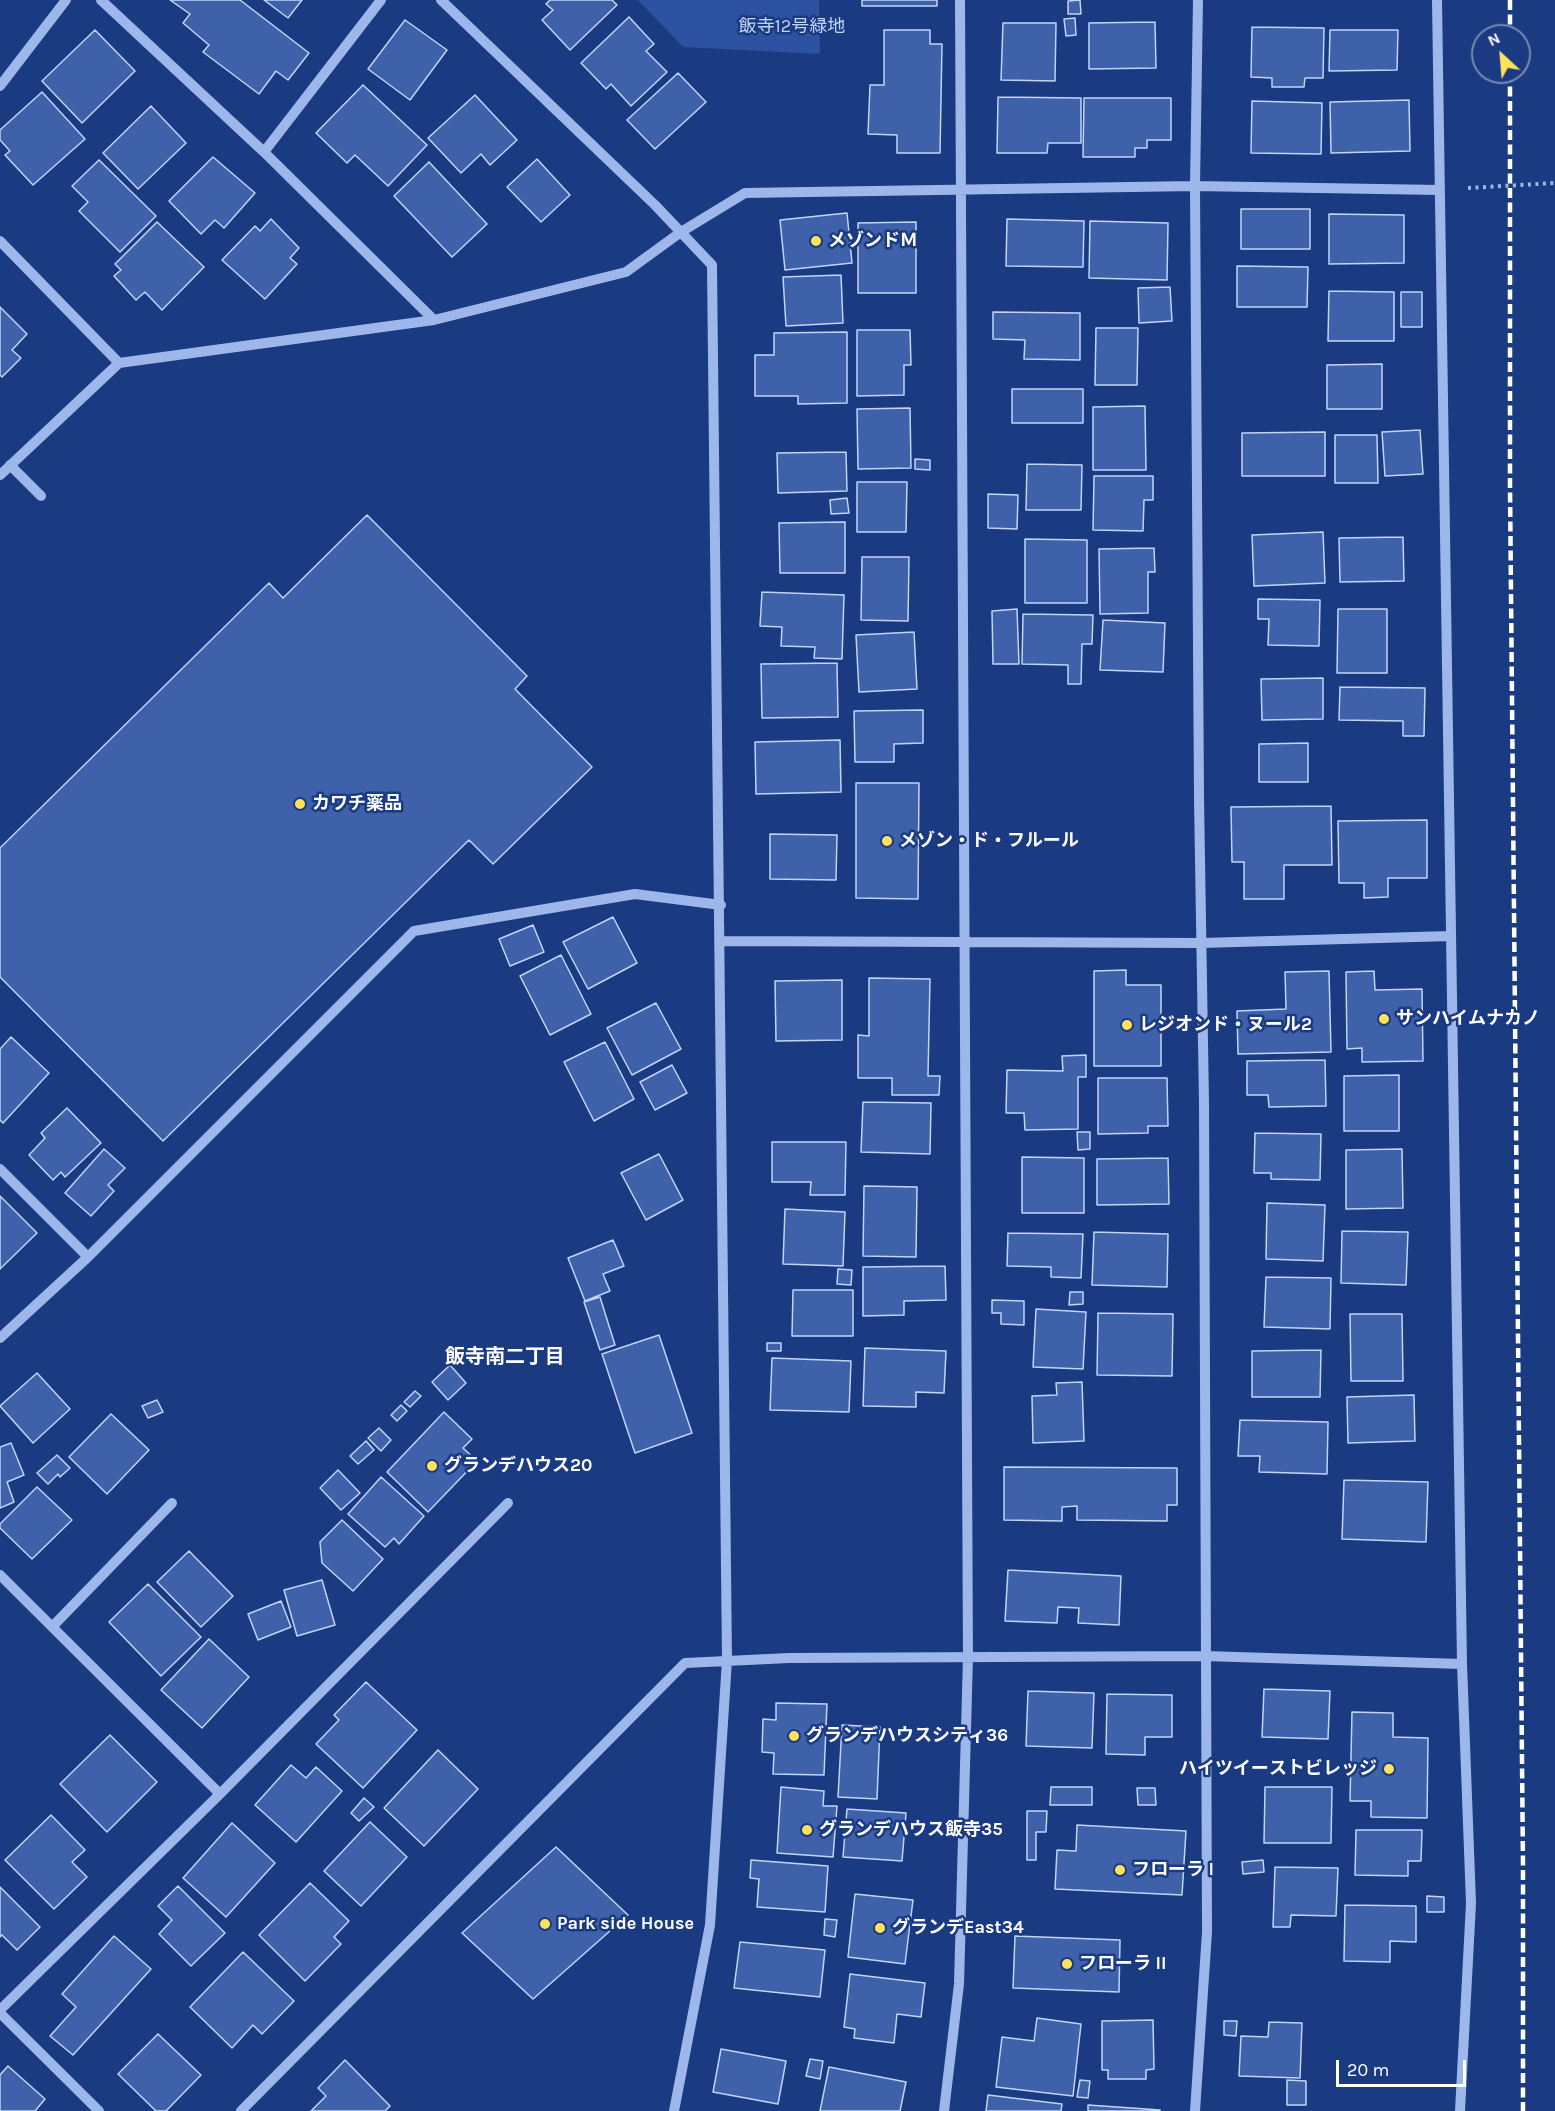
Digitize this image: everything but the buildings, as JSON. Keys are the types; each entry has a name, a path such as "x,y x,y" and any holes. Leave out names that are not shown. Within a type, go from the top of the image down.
{"street":[{"path":"0,86 66,0"},
{"path":"101,0 264,152 434,320"},
{"path":"264,152 381,0"},
{"path":"441,0 681,232 712,265 721,905 727,1660 710,1925 674,2111"},
{"path":"944,2111 959,1984 968,1657 960,0"},
{"path":"1195,2111 1207,1932 1204,1656 1204,1103 1195,186 1198,0"},
{"path":"1437,0 1462,1664 1471,1903 1460,2111"},
{"path":"0,475 119,363 434,320 626,272 681,232 745,193 1195,186 1440,190"},
{"path":"0,241 119,363"},
{"path":"10,465 41,496"},
{"path":"0,1338 88,1257 414,931 634,894 721,905"},
{"path":"721,941 1201,943 1451,936"},
{"path":"0,1168 88,1257"},
{"path":"52,1627 172,1503"},
{"path":"99,2111 0,2012 508,1503"},
{"path":"0,1575 220,1794"},
{"path":"241,2111 686,1663 727,1660 1204,1656 1462,1664"}],"path":[{"path":"1440,190 1555,183"}],"green space":[{"name":"飯寺12号緑地","path":"638,0 819,0 820,54 683,47"}],"railway":[{"path":"1510,0 1510,24"},
{"path":"1510,84 1510,486 1523,1866 1523,2111"}],"place":[{"name":"メゾンドＭ","path":"816,241"},
{"name":"カワチ薬品","path":"300,804"},
{"name":"メゾン・ド・フルール","path":"887,841"},
{"name":"サンハイムナカノ","path":"1384,1019"},
{"name":"レジオンド・ヌール2","path":"1127,1025"},
{"name":"グランデハウス20","path":"432,1466"},
{"name":"グランデハウスシティ36","path":"794,1736"},
{"name":"ハイツイーストビレッジ","path":"1389,1769"},
{"name":"グランデハウス飯寺35","path":"807,1830"},
{"name":"フローラ I","path":"1120,1870"},
{"name":"Park side House","path":"545,1924"},
{"name":"グランデEast34","path":"880,1928"},
{"name":"フローラ II","path":"1067,1964"}],"district":[{"name":"飯寺南二丁目","path":"505,1357"}]}
